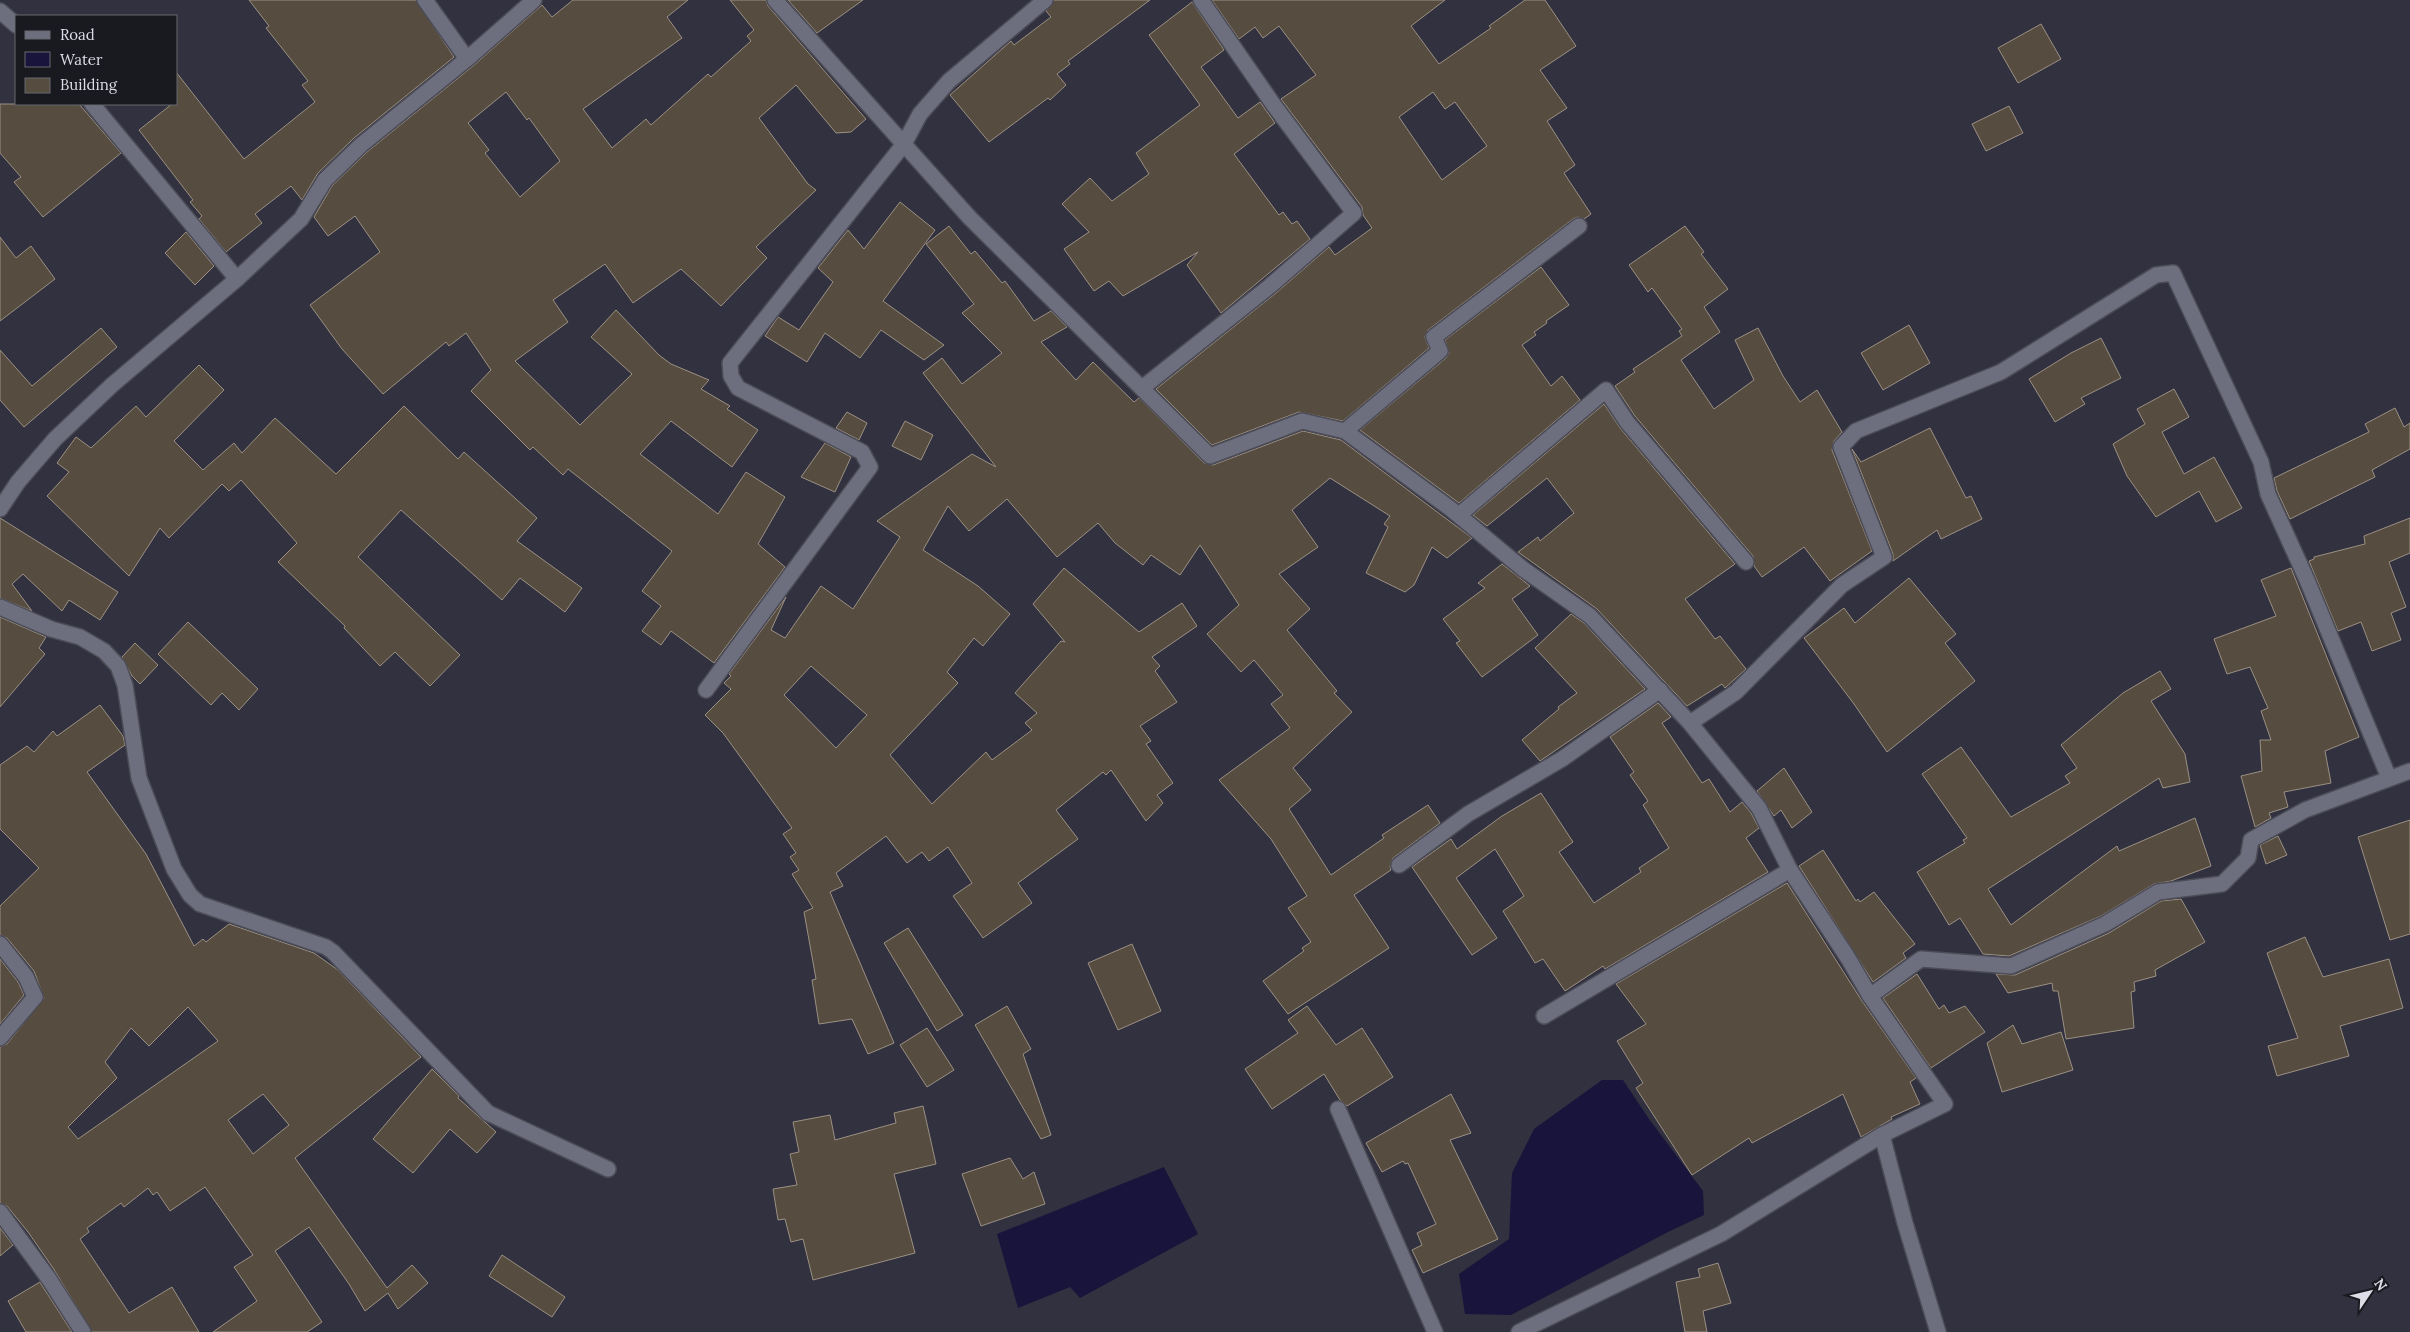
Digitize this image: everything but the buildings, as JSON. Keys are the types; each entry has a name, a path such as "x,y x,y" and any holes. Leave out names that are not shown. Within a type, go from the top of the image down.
{"street":[{"path":"425,0 467,59"},
{"path":"0,509 18,482 55,439 112,385 238,279 301,219 325,180 356,151 467,59 534,0"},
{"path":"774,0 969,217 1210,456 1302,421 1345,431 1459,515 1523,569 1590,616 1690,722 1759,808 1790,870 1848,958 1870,996 1945,1104 1882,1135 1721,1234 1520,1332"},
{"path":"706,690 870,467 862,452 738,388 731,376 730,363 904,144 920,114 949,81 1045,0"},
{"path":"1142,388 1292,268 1354,213 1273,104 1201,0"},
{"path":"0,10 15,23"},
{"path":"93,105 238,279"},
{"path":"1345,431 1440,351 1434,337 1579,226"},
{"path":"1690,722 1736,692 1842,585 1884,557 1841,447 1856,431 2001,372 2156,275 2173,272 2261,462 2268,494 2307,580 2389,778"},
{"path":"1459,515 1606,390 1627,422 1746,562"},
{"path":"0,607 51,629 80,637 104,651 118,666 125,686 139,778 174,869 190,894 200,904 326,947 333,952 488,1113 608,1169"},
{"path":"1399,865 1468,814 1562,759 1660,690"},
{"path":"1870,996 1921,959 2011,966 2105,924 2158,892 2222,884 2248,858 2251,840 2305,810 2410,770"},
{"path":"1544,1016 1790,870"},
{"path":"0,944 26,977 34,997 0,1038"},
{"path":"1338,1109 1435,1332"},
{"path":"1882,1135 1905,1223 1938,1332"},
{"path":"0,1212 49,1279 83,1332"}],"water":[{"path":"1602,1080 1623,1080 1649,1119 1703,1191 1704,1215 1511,1315 1465,1314 1459,1274 1509,1239 1512,1173 1534,1129"},
{"path":"1164,1167 1198,1234 1080,1298 1070,1287 1018,1308 997,1234"}]}
